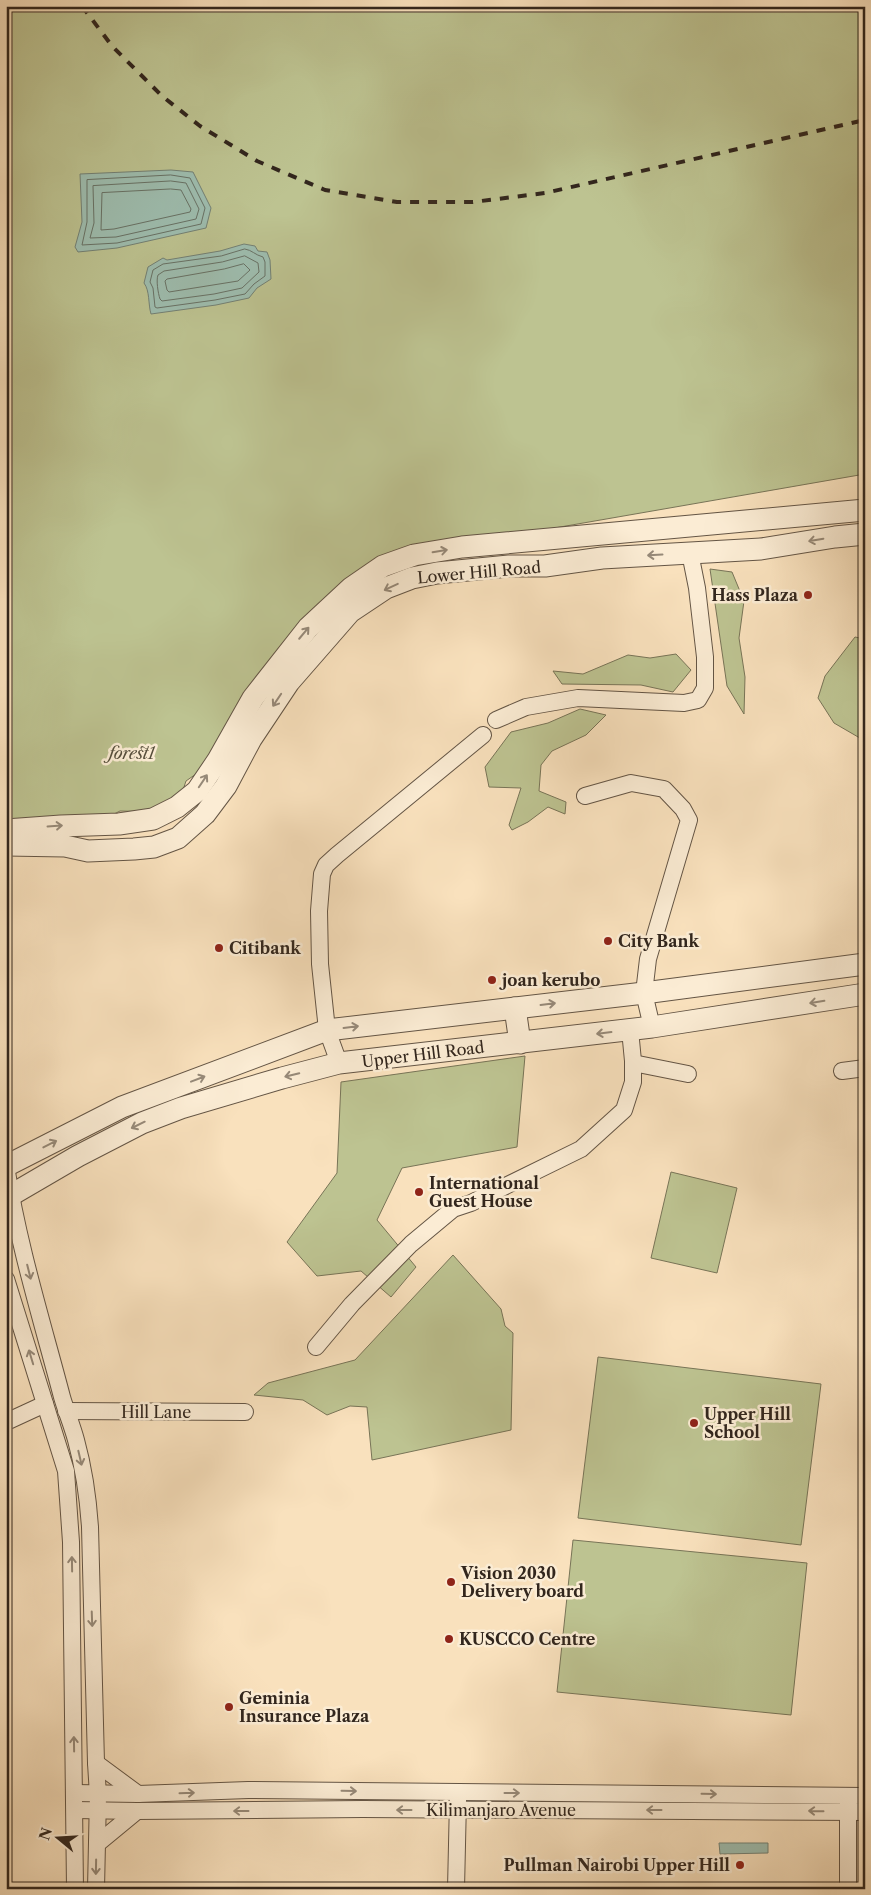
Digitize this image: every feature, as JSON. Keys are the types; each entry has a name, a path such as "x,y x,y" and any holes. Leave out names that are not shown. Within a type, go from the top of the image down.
{"street":[{"name":"Lower Hill Road","path":"6,830 119,824 153,819 177,807 196,791 218,760 253,698 308,628 351,588 383,566 414,555 462,547 865,510"},
{"name":"Lower Hill Road","path":"6,845 65,846 88,851 126,850 154,847 178,838 205,814 226,786 251,739 289,682 350,612 386,588 412,578 437,573 509,566 545,566 602,558 761,549 865,534"},
{"path":"496,720 526,708 578,698 684,703 698,700 705,688 705,657 697,588 690,553"},
{"path":"339,1063 327,1030 320,964 319,911 322,874 326,865 483,735"},
{"path":"585,796 631,783 664,789 683,809 689,820 648,959 644,993 652,1028"},
{"path":"96,1889 98,1803 90,1518 83,1468 74,1432 66,1411 8,1197 6,1166 122,1107 327,1030 644,993 865,964"},
{"name":"Upper Hill Road","path":"8,1197 78,1156 142,1123 181,1108 339,1063 652,1028 865,994"},
{"path":"515,1008 520,1043"},
{"path":"316,1347 352,1304 411,1244 453,1209 477,1200 581,1148 624,1110 630,1098 633,1082 630,1030"},
{"path":"633,1063 688,1074"},
{"path":"842,1071 865,1068"},
{"path":"6,1279 66,1471 71,1522 74,1889"},
{"path":"6,1422 45,1404"},
{"name":"Hill Lane","path":"66,1411 245,1412"},
{"path":"96,1763 138,1794"},
{"name":"Kilimanjaro Avenue","path":"74,1810 138,1794 248,1790 458,1792 848,1804 865,1812"},
{"path":"456,1889 458,1792"},
{"name":"Kilimanjaro Avenue","path":"74,1793 98,1803 137,1812 458,1810 848,1804 865,1796"},
{"path":"848,1804 848,1889"},
{"path":"96,1844 137,1812"}],"green space":[{"name":"forest1","path":"6,6 865,6 865,474 382,558 206,767 186,781 181,796 161,812 120,811 98,822 6,830"},
{"path":"710,569 732,572 744,601 739,638 745,677 744,714 727,686"},
{"path":"855,637 865,639 865,741 834,723 818,698 825,676"},
{"path":"676,654 691,670 673,692 641,685 562,684 553,671 583,674 628,655 650,658"},
{"path":"580,709 606,715 586,735 552,751 541,765 539,791 566,802 565,814 548,807 528,822 512,830 509,825 521,788 489,787 485,767 511,732 548,723"},
{"path":"525,1056 517,1147 402,1168 377,1220 416,1267 391,1297 361,1271 317,1276 287,1242 337,1173 341,1082"},
{"path":"671,1172 737,1188 717,1273 651,1258"},
{"path":"453,1255 501,1309 505,1326 513,1333 511,1430 372,1460 367,1407 350,1406 327,1415 303,1400 254,1395 268,1383 355,1360"},
{"path":"598,1357 821,1384 801,1545 578,1518"},
{"path":"573,1540 807,1563 791,1715 557,1692"}],"water":[{"path":"171,170 193,172 211,208 206,228 117,248 78,252 75,247 82,222 80,174"},
{"path":"244,244 255,246 258,251 267,252 270,260 271,279 257,288 249,298 216,305 151,314 144,283 148,267 163,258 167,260 220,251"},
{"path":"719,1843 768,1843 768,1853 720,1854"}],"railway":[{"path":"82,6 112,46 162,96 200,126 257,161 325,190 397,202 473,202 545,193 865,120"}],"place":[{"name":"Hass Plaza","path":"808,595"},
{"name":"City Bank","path":"608,941"},
{"name":"Citibank","path":"219,948"},
{"name":"joan kerubo","path":"492,980"},
{"name":"International Guest House","path":"419,1192"},
{"name":"Upper Hill School","path":"694,1423"},
{"name":"Vision 2030 Delivery board","path":"451,1582"},
{"name":"KUSCCO Centre","path":"449,1639"},
{"name":"Geminia Insurance Plaza","path":"229,1707"},
{"name":"Pullman Nairobi Upper Hill","path":"740,1865"}]}
